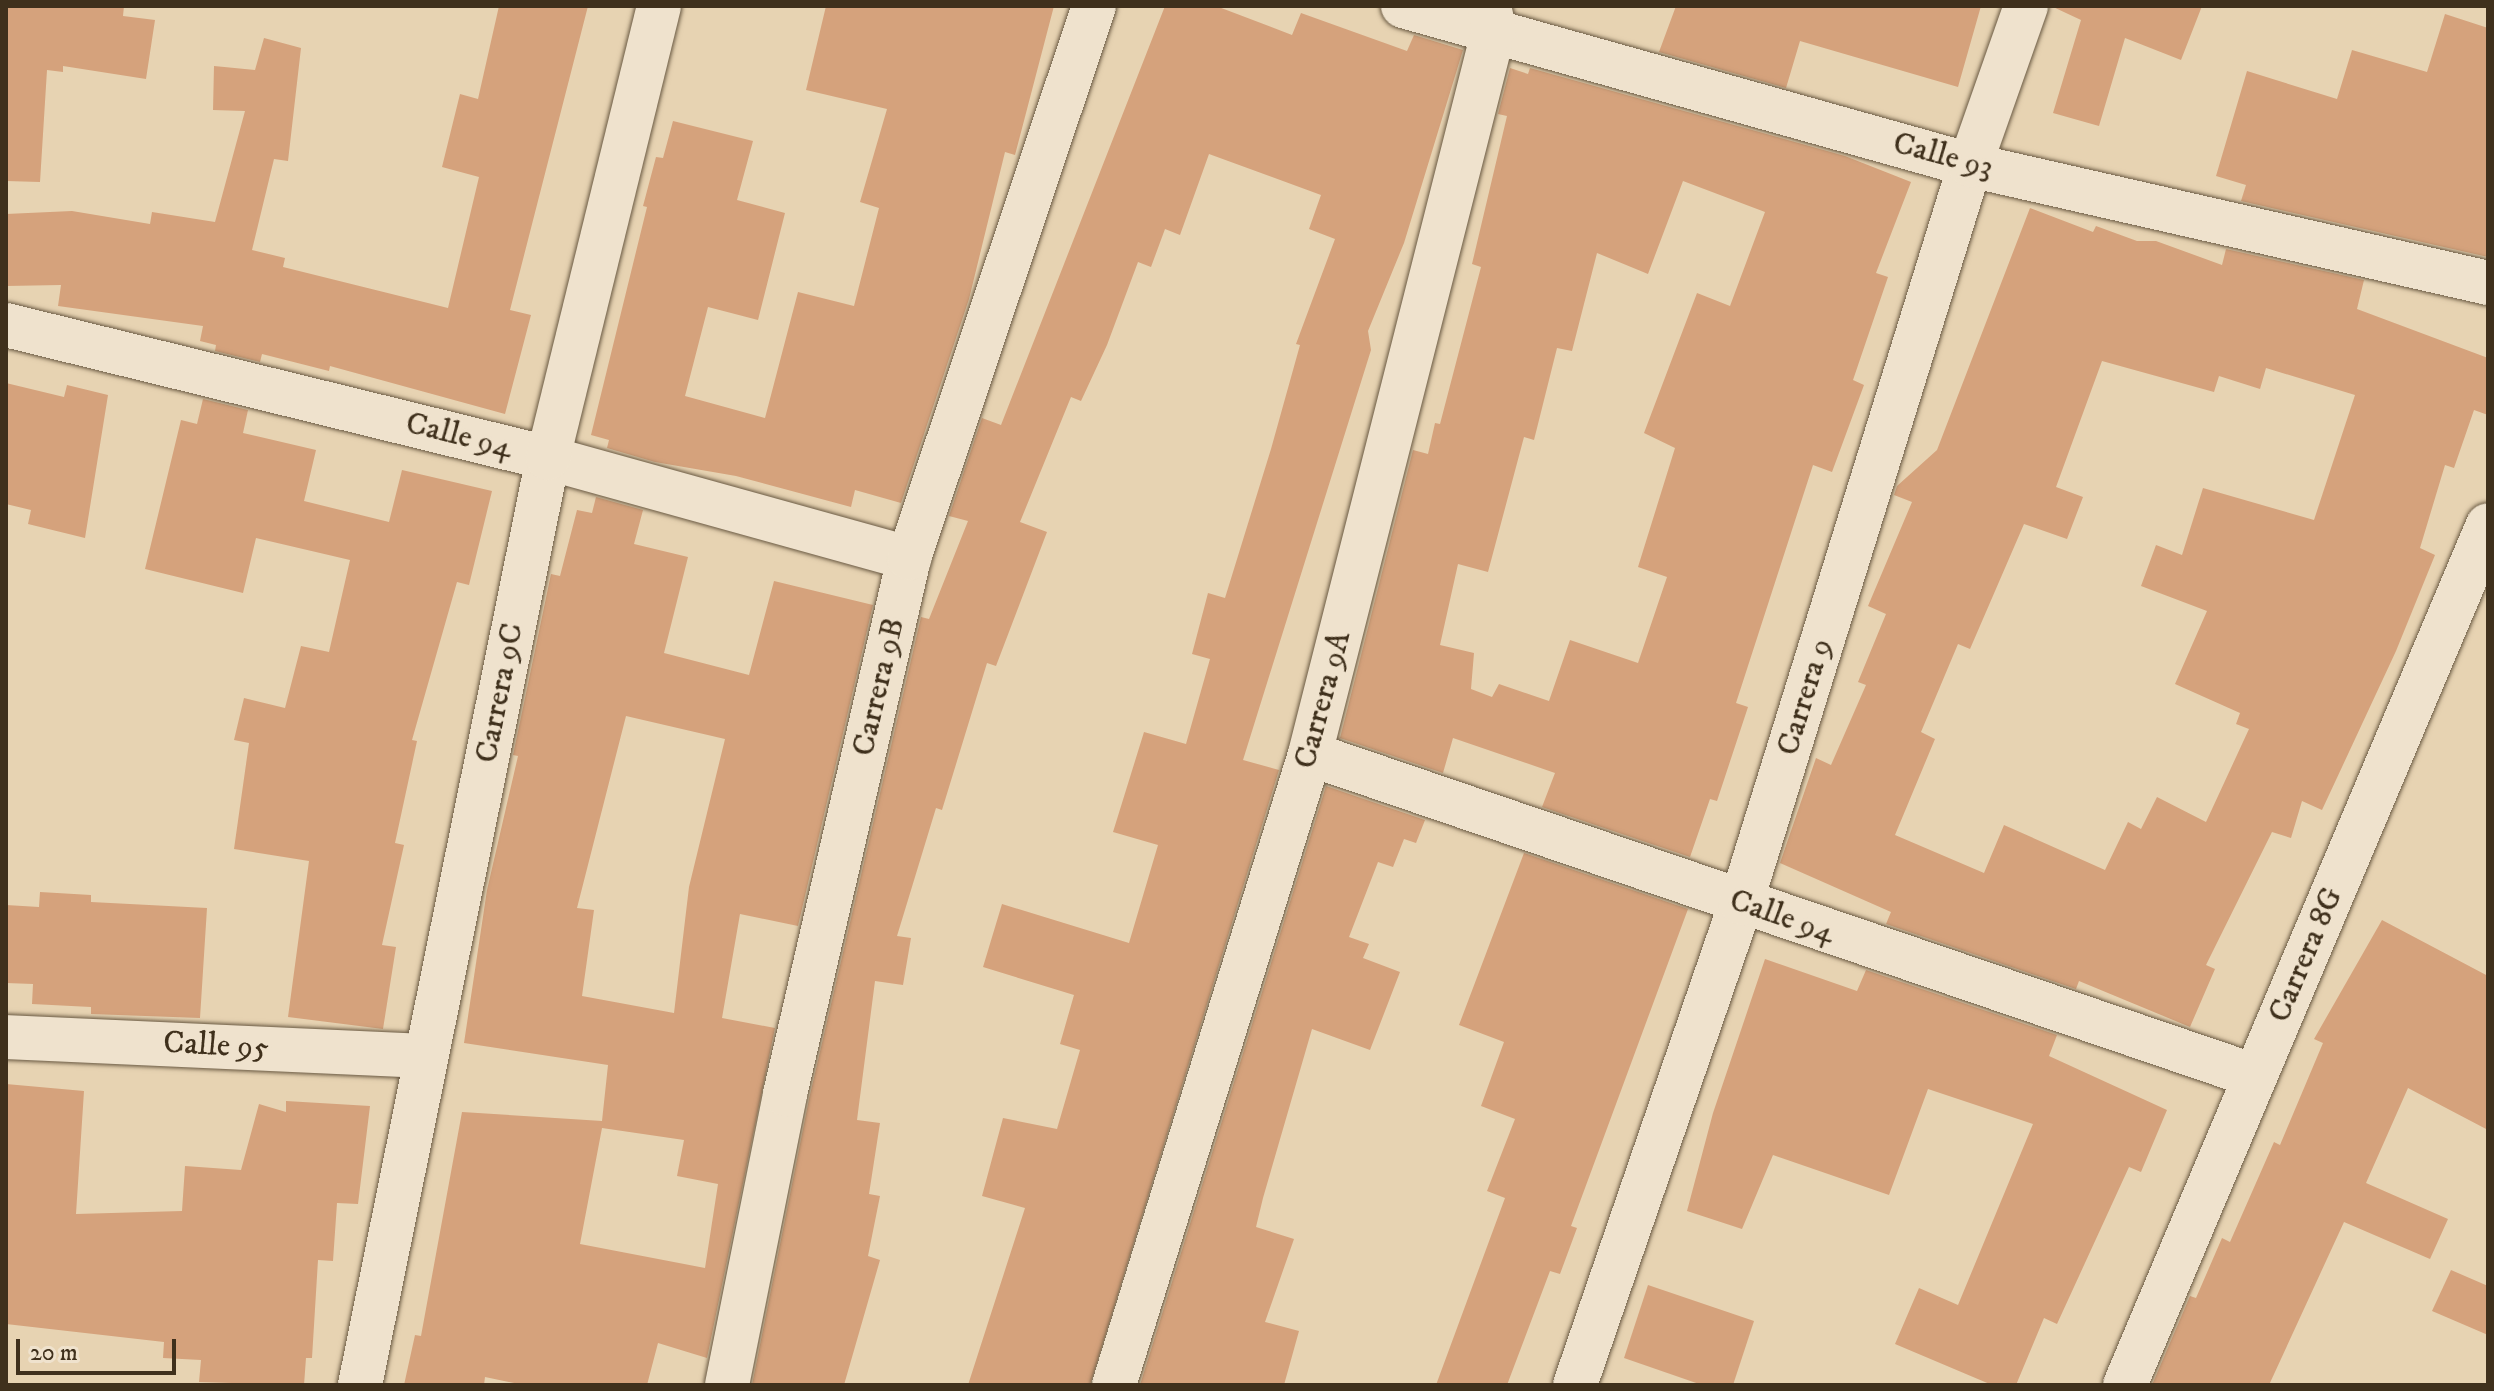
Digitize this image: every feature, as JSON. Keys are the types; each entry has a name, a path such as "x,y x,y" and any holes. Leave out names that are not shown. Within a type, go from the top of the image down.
{"street":[{"name":"Carrera 9C","path":"360,1385 548,458 659,6"},
{"name":"Carrera 9B","path":"727,1385 785,1094 909,558 1094,6"},
{"name":"Calle 93","path":"1403,6 1492,18 1970,165 2488,283"},
{"name":"Carrera 9","path":"1575,1385 1741,903 1970,165 2026,6"},
{"name":"Carrera 9A","path":"1114,1385 1310,754 1492,18"},
{"name":"Calle 94","path":"6,325 548,458 909,558"},
{"name":"Carrera 8G","path":"2125,1385 2488,525"},
{"name":"Calle 94","path":"1310,754 2255,1076"},
{"name":"Calle 95","path":"6,1037 426,1056"}],"building":[{"path":"6,6 124,6 123,16 155,20 146,79 63,66 63,72 47,70 40,182 6,181"},
{"path":"499,6 588,6 510,310 531,315 505,414 330,366 329,371 262,354 260,362 215,351 216,345 200,341 203,326 58,306 61,285 6,286 6,214 72,211 150,224 152,212 215,222 245,111 213,110 214,66 255,70 264,38 301,48 288,161 274,159 252,250 285,258 283,267 448,308 479,177 442,167 460,94 478,99"},
{"path":"826,6 1054,6 1015,155 1005,152 969,299 901,503 855,490 851,507 736,476 655,462 607,448 609,440 591,435 647,207 643,206 656,157 663,158 673,121 753,141 737,200 785,213 758,320 708,307 685,396 765,418 798,292 854,306 879,208 860,202 887,109 806,90"},
{"path":"1165,6 1216,6 1292,35 1301,13 1407,51 1414,35 1463,50 1404,243 1368,331 1371,350 1243,760 1279,770 1090,1385 968,1385 1025,1208 982,1196 1003,1118 1057,1129 1080,1050 1060,1044 1074,995 983,967 1002,904 1129,943 1158,845 1113,832 1144,732 1186,744 1210,659 1192,654 1208,593 1225,598 1271,449 1300,345 1296,344 1335,239 1309,229 1321,195 1209,154 1180,235 1165,229 1151,267 1138,262 1107,345 1081,401 1071,397 1020,522 1047,532 996,666 987,663 942,810 936,808 897,936 911,938 903,985 875,981 857,1120 880,1123 869,1194 880,1196 868,1256 880,1260 844,1385 752,1385 809,1099 921,617 929,619 968,521 949,516 982,418 1001,425"},
{"path":"1676,6 1981,6 1958,87 1800,41 1786,88 1659,52"},
{"path":"2051,6 2202,6 2181,60 2125,38 2099,126 2053,113 2081,20"},
{"path":"2445,14 2488,28 2488,257 2241,201 2246,185 2216,176 2247,71 2337,99 2352,50 2427,72"},
{"path":"1510,68 1528,74 1530,68 1845,156 1911,182 1876,273 1888,277 1853,380 1864,385 1832,472 1813,465 1736,703 1748,707 1717,801 1710,799 1690,857 1542,807 1555,773 1453,738 1443,773 1340,738 1413,450 1428,454 1435,423 1440,424 1481,267 1472,264 1507,116 1498,114","holes":["1683,181 1765,212 1730,306 1697,293 1644,433 1675,448 1638,567 1667,577 1638,663 1570,640 1549,701 1499,684 1492,697 1471,689 1474,653 1440,645 1458,564 1488,572 1524,437 1534,440 1557,348 1572,351 1597,253 1648,274"]},
{"path":"2030,208 2093,232 2096,226 2137,241 2156,241 2222,265 2226,249 2364,280 2357,309 2488,358 2488,415 2474,410 2454,468 2445,465 2420,548 2435,555 2396,651 2322,810 2302,801 2291,838 2272,832 2206,965 2215,969 2190,1027 2079,981 2076,989 1886,924 1891,912 1780,863 1816,758 1831,765 1866,685 1858,682 1886,614 1868,606 1912,502 1894,495 1897,486 1937,450","holes":["2102,361 2214,392 2219,376 2260,389 2266,368 2355,395 2314,520 2203,488 2182,555 2156,545 2141,586 2207,611 2175,684 2240,713 2236,724 2249,729 2206,822 2157,797 2141,829 2128,822 2105,870 2004,825 1984,873 1895,835 1935,739 1921,732 1958,644 1970,649 2024,524 2067,539 2083,497 2056,487"]},
{"path":"6,383 64,397 67,385 108,395 85,538 28,524 31,510 6,504"},
{"path":"203,399 248,410 243,433 316,450 304,501 389,522 402,470 492,491 469,585 457,582 412,740 417,741 395,843 404,845 382,945 396,947 383,1029 288,1017 309,861 234,849 249,743 234,740 244,698 285,708 301,646 329,652 350,560 256,538 243,593 145,569 181,420 197,424"},
{"path":"596,497 643,510 634,544 688,557 664,653 749,675 774,581 873,605 798,926 740,914 722,1018 775,1028 707,1358 658,1343 647,1385 524,1385 485,1377 484,1385 404,1385 415,1335 421,1336 462,1112 602,1121 608,1065 464,1043 487,890 518,756 513,755 551,574 560,576 577,510 592,513","holes":["626,716 725,739 689,887 674,1013 582,996 594,910 577,908","602,1128 684,1140 677,1176 718,1184 705,1268 580,1244"]},
{"path":"1326,786 1425,820 1416,843 1404,839 1393,867 1378,862 1349,937 1369,944 1363,958 1400,972 1370,1050 1312,1029 1263,1198 1256,1227 1294,1239 1265,1322 1299,1331 1284,1385 1140,1385"},
{"path":"1524,853 1688,909 1571,1226 1577,1228 1560,1274 1550,1271 1507,1385 1436,1385 1505,1198 1487,1191 1515,1119 1481,1106 1504,1042 1459,1025"},
{"path":"40,892 91,895 91,902 207,908 200,1018 91,1014 91,1007 32,1004 33,984 6,983 6,905 39,907"},
{"path":"2382,920 2488,976 2488,1130 2408,1088 2366,1183 2448,1219 2430,1259 2344,1222 2269,1385 2152,1385 2190,1296 2196,1298 2222,1238 2230,1242 2274,1142 2280,1145 2323,1043 2314,1039"},
{"path":"1765,959 1857,991 1866,970 2057,1035 2049,1056 2167,1110 2141,1172 2129,1167 2057,1324 2044,1318 2016,1385 1992,1385 1895,1344 1919,1288 1958,1305 2033,1124 1928,1089 1889,1195 1773,1155 1742,1229 1687,1211 1713,1113"},
{"path":"6,1084 84,1091 76,1214 182,1211 185,1166 241,1170 259,1104 286,1112 286,1101 370,1106 358,1204 337,1203 333,1261 318,1260 312,1358 306,1358 304,1385 199,1382 201,1360 163,1358 164,1342 6,1324"},
{"path":"2451,1270 2488,1286 2488,1335 2432,1311"},
{"path":"1648,1285 1754,1321 1733,1385 1702,1385 1624,1358"}]}
